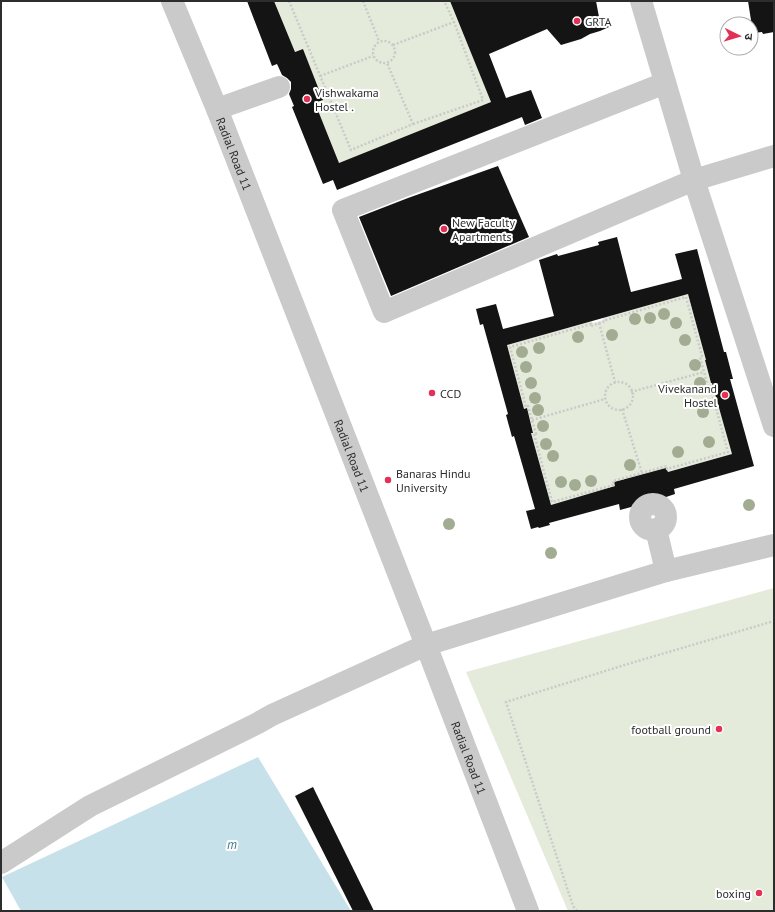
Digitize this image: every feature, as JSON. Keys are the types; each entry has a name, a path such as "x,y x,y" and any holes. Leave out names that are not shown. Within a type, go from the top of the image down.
{"lane":[{"name":"Radial Road 11","path":"172,1 217,109 528,911"},
{"path":"641,1 694,180 774,426"},
{"path":"665,83 343,210 384,312 694,180 774,156"},
{"path":"217,109 279,87"},
{"path":"656,529 666,571"},
{"path":"1,863 90,806 272,715 426,645 666,571 774,545"}],"path":[{"path":"289,1 351,150 413,124 483,100 454,22 444,1"},
{"path":"363,1 379,41"},
{"path":"393,45 454,22"},
{"path":"387,40 395,49 395,54 391,61 387,63 382,63 373,56 373,50 379,41 387,40"},
{"path":"320,76 373,56"},
{"path":"387,63 413,124"},
{"path":"686,297 702,356 700,357 704,372 708,387 710,386 728,452 667,469 667,466 613,481 614,485 552,502 534,434 536,434 528,406 526,407 510,347 591,324 591,326 606,320 686,297"},
{"path":"599,323 615,382"},
{"path":"632,392 704,372"},
{"path":"615,382 625,383 629,386 632,392 632,399 630,403 619,410 614,409 605,399 606,390 615,382"},
{"path":"532,420 605,399"},
{"path":"622,409 642,473"},
{"path":"577,911 574,906 506,702 774,621"}],"green space":[{"path":"274,1 451,1 491,102 339,163 315,103 323,100 303,49 295,52"},
{"path":"688,294 711,383 732,454 668,472 666,468 615,486 551,505 531,433 533,432 527,408 524,409 507,345 592,321 593,323 603,320 603,318"},
{"path":"774,588 774,911 568,911 466,672"}],"water":[{"name":"m","path":"258,757 351,911 21,911 2,877"}],"building":[{"name":"Vishwakama Hostel .","path":"247,1 274,1 295,52 303,49 323,100 315,103 339,163 491,102 450,1 596,1 599,17 606,17 609,27 581,39 561,45 547,29 489,54 506,98 531,90 542,118 525,125 522,117 337,190 333,180 323,184 292,107 294,106 289,94 291,82 282,75 277,64 272,66"},
{"path":"748,1 774,1 774,32 763,34 762,32 759,32 759,16 750,16"},
{"name":"New Faculty Apartments","path":"498,166 529,237 391,296 359,217"},
{"name":"Vivekanand Hostel","path":"617,237 631,292 682,279 675,254 697,249 724,352 726,352 733,379 730,379 754,466 674,489 675,494 657,500 620,510 619,504 549,523 550,525 531,529 526,511 535,509 514,436 512,437 506,415 508,414 483,324 480,325 476,309 496,304 503,329 554,316 539,260 557,254 558,256 599,245 598,242","holes":["688,294 711,383 732,454 668,472 666,468 614,482 615,486 551,505 531,433 533,433 527,408 524,409 507,345"]},
{"path":"313,787 374,911 353,911 295,796"}],"place":[{"name":"GRTA","path":"577,21"},
{"name":"Vishwakama Hostel .","path":"307,99"},
{"name":"New Faculty Apartments","path":"444,229"},
{"name":"CCD","path":"432,393"},
{"name":"Vivekanand Hostel","path":"725,395"},
{"name":"Banaras Hindu University","path":"388,480"},
{"name":"football ground","path":"719,729"},
{"name":"boxing","path":"759,893"}]}
